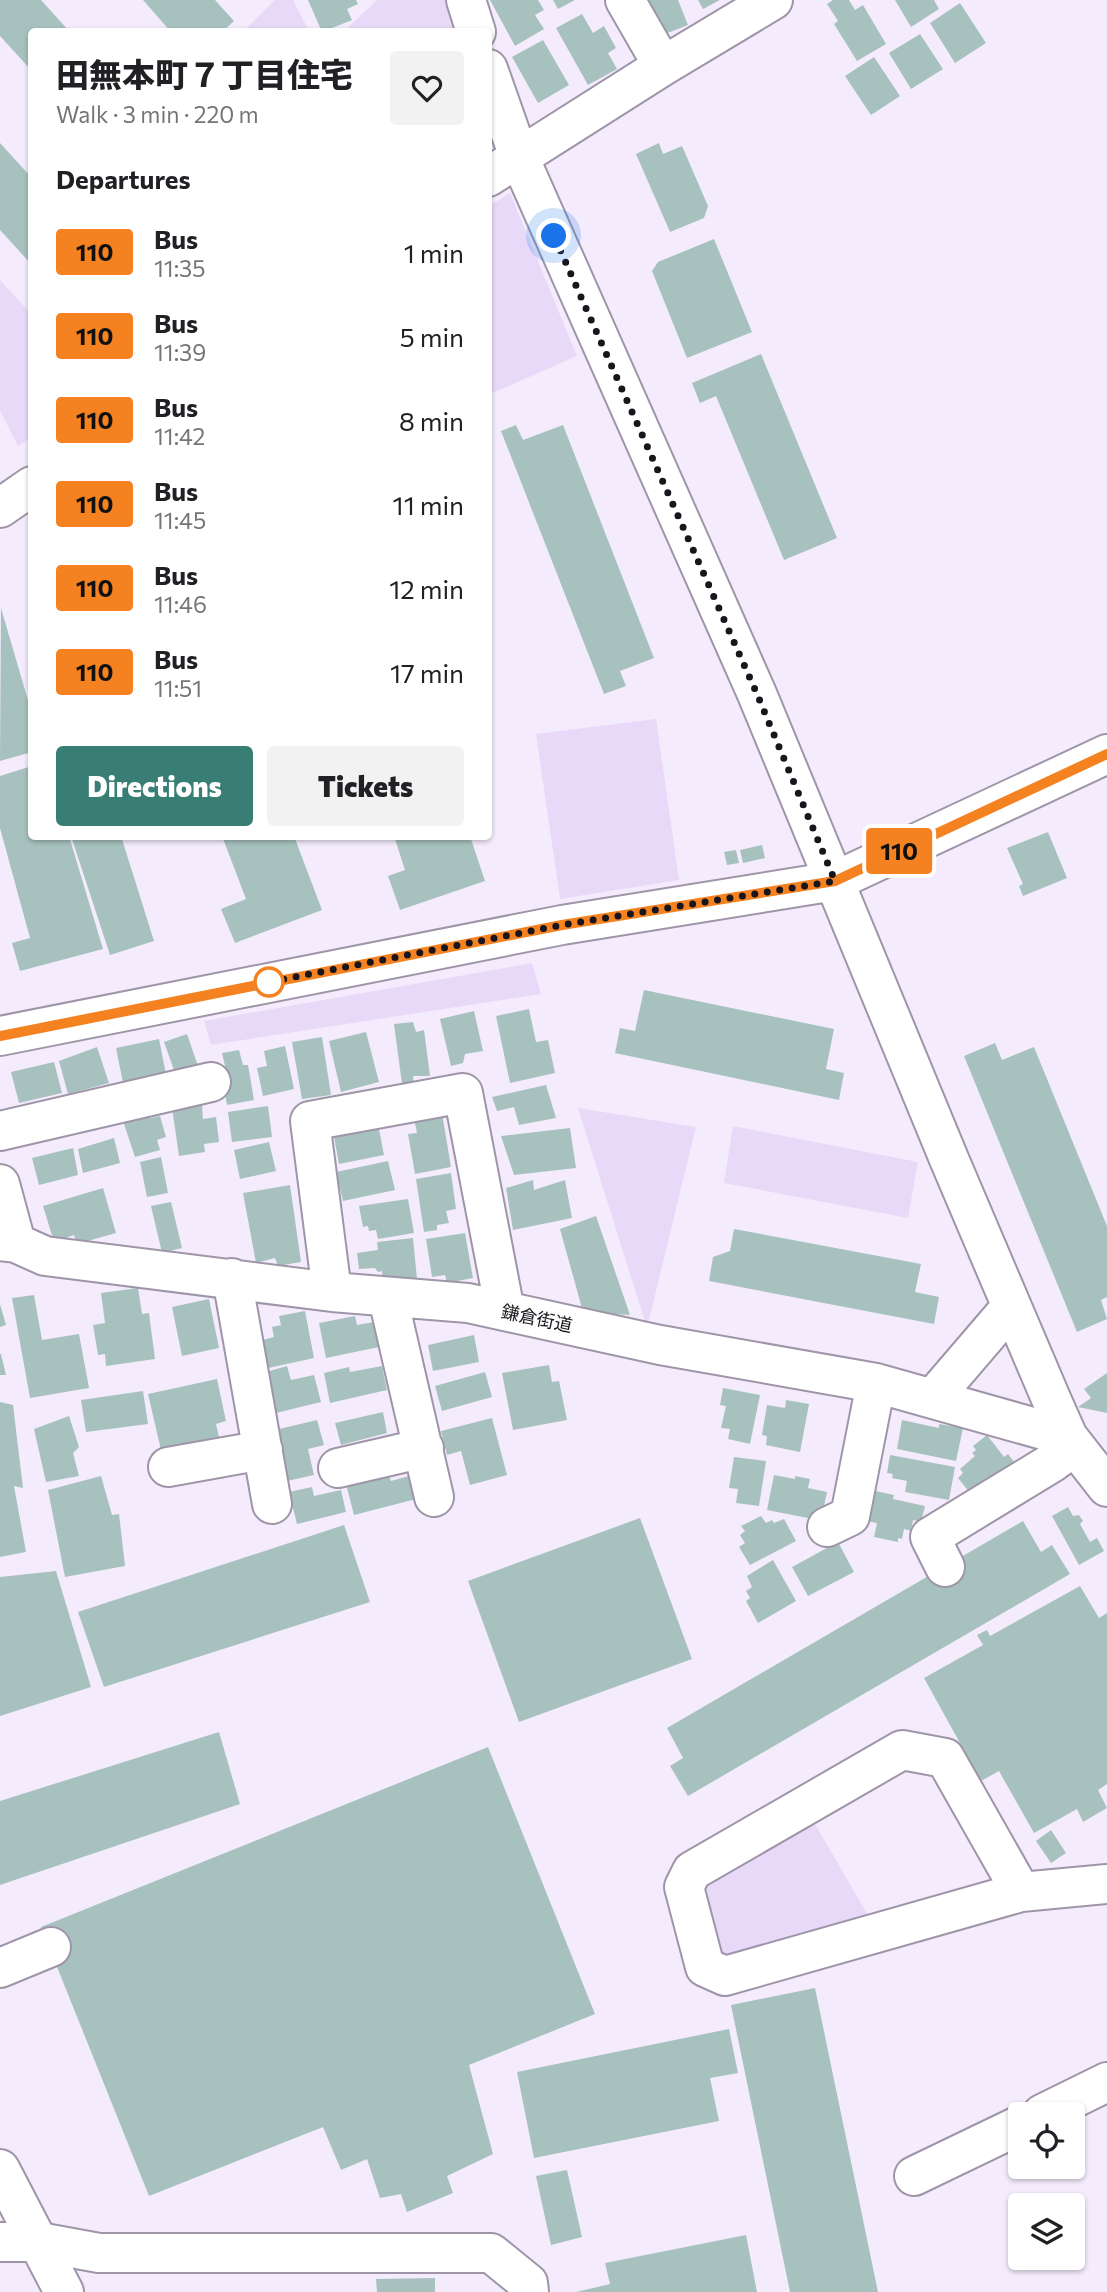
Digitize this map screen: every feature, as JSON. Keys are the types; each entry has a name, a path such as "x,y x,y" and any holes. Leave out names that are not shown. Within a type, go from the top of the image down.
{"street":[{"path":"466,0 474,28"},
{"path":"625,0 663,65"},
{"path":"504,167 663,65 773,0"},
{"path":"492,94 504,167 757,694 1011,1307 1072,1441 1107,1487"},
{"path":"0,508 28,489"},
{"path":"0,1036 562,925 835,881 1107,754"},
{"path":"0,1130 211,1082"},
{"path":"332,1292 310,1121 463,1093 505,1311"},
{"path":"0,1184 8,1242"},
{"name":"鎌倉街道","path":"8,1242 45,1256 332,1292 468,1303 660,1345 876,1383 1072,1441"},
{"path":"232,1278 272,1504"},
{"path":"388,1298 434,1497"},
{"path":"933,1398 1011,1307"},
{"path":"827,1527 850,1516 876,1383"},
{"path":"945,1567 930,1537 1053,1462 1072,1441"},
{"path":"338,1468 424,1448"},
{"path":"168,1467 262,1450"},
{"path":"1021,1892 945,1759 902,1750 692,1871 684,1887 705,1967 725,1976 1021,1892 1107,1884"},
{"path":"0,1968 51,1947"},
{"path":"1066,2102 1107,2082"},
{"path":"914,2176 1008,2130"},
{"path":"0,2169 64,2292"},
{"path":"0,2242 39,2242 99,2253 491,2253 514,2284"}],"shaded area":[{"path":"275,0 293,0 307,28 247,28"},
{"path":"377,0 447,0 456,28 347,28"},
{"path":"510,193 577,356 492,393 492,204"},
{"path":"0,280 28,311 28,439 18,446 0,411"},
{"path":"656,719 679,880 560,899 536,734"},
{"path":"532,963 541,994 211,1045 204,1021"},
{"path":"578,1108 696,1127 647,1328"},
{"path":"733,1126 918,1162 908,1218 724,1183"},
{"path":"811,1817 869,1917 730,1961 713,1953 699,1893 707,1876"}],"building":[{"path":"0,0 41,0 66,28 28,28 28,67 0,36"},
{"path":"143,0 215,0 234,21 226,28 168,28"},
{"path":"308,0 356,0 358,4 347,9 352,20 332,28 320,28"},
{"path":"490,0 538,0 544,10 535,15 544,29 515,46"},
{"path":"553,0 575,0 558,9"},
{"path":"646,0 678,0 688,25 660,36"},
{"path":"698,0 720,0 703,9"},
{"path":"833,0 849,0 855,10 863,5 886,44 857,61 834,24 838,21 827,4"},
{"path":"895,0 934,0 939,9 911,27"},
{"path":"960,3 986,43 955,63 930,23"},
{"path":"582,14 593,33 604,26 616,48 608,53 617,69 588,85 556,28"},
{"path":"920,34 943,69 911,89 889,53"},
{"path":"543,40 569,85 538,103 512,57"},
{"path":"874,57 900,96 871,115 845,76"},
{"path":"0,143 28,174 28,261 0,230"},
{"path":"659,143 663,154 682,146 708,206 704,218 670,232 636,154"},
{"path":"714,239 752,332 687,358 652,271 658,262"},
{"path":"761,354 837,538 784,560 716,396 700,403 692,383"},
{"path":"516,425 523,440 563,425 654,658 620,671 626,686 604,694 501,431"},
{"path":"1,608 28,700 28,753 0,761"},
{"path":"28,767 28,840 70,840 103,949 20,971 12,943 30,938 0,828 0,776"},
{"path":"1048,832 1067,878 1023,896 1019,886 1023,884 1007,848"},
{"path":"72,840 122,840 154,941 110,955"},
{"path":"224,840 296,840 322,910 235,943 221,909 246,899"},
{"path":"395,840 471,840 485,881 400,910 388,876 405,870"},
{"path":"762,845 765,858 743,863 740,850"},
{"path":"736,850 739,863 727,865 724,852"},
{"path":"644,990 834,1029 826,1069 844,1073 839,1100 615,1053 620,1028 635,1031"},
{"path":"529,1009 536,1042 548,1040 555,1073 510,1083 496,1016"},
{"path":"474,1011 483,1051 465,1054 463,1063 451,1066 440,1019"},
{"path":"413,1022 416,1032 424,1030 430,1076 413,1076 414,1084 402,1084 394,1024"},
{"path":"366,1032 379,1082 341,1092 329,1041"},
{"path":"187,1034 198,1066 175,1073 164,1042"},
{"path":"322,1037 331,1095 302,1099 292,1042"},
{"path":"159,1039 167,1079 124,1088 116,1048"},
{"path":"995,1043 1002,1060 1034,1047 1107,1226 1107,1297 1101,1300 1107,1319 1077,1332 964,1056"},
{"path":"285,1046 294,1089 263,1096 257,1068 267,1066 264,1051"},
{"path":"97,1047 109,1083 68,1094 59,1061"},
{"path":"239,1050 243,1065 248,1065 254,1100 227,1105 220,1069 225,1066 222,1053"},
{"path":"54,1062 62,1093 19,1103 11,1072"},
{"path":"546,1085 556,1118 519,1125 514,1107 497,1111 492,1097"},
{"path":"202,1105 203,1119 216,1117 219,1142 204,1144 205,1152 179,1156 172,1108"},
{"path":"268,1106 272,1137 232,1142 228,1112"},
{"path":"149,1112 150,1118 160,1116 166,1137 157,1140 160,1150 135,1157 123,1121"},
{"path":"442,1113 451,1167 415,1174 408,1134 417,1133 414,1118"},
{"path":"570,1128 576,1168 514,1175 501,1136"},
{"path":"379,1129 384,1155 339,1164 334,1137"},
{"path":"114,1138 120,1163 83,1173 78,1149"},
{"path":"269,1142 276,1171 240,1179 234,1150"},
{"path":"73,1148 78,1175 39,1185 32,1158"},
{"path":"161,1157 168,1193 147,1197 140,1162"},
{"path":"388,1161 395,1190 343,1201 336,1172"},
{"path":"451,1173 456,1209 446,1211 449,1223 437,1225 437,1230 424,1232 416,1179"},
{"path":"533,1180 534,1190 565,1180 572,1218 513,1230 506,1188"},
{"path":"290,1185 301,1262 278,1266 275,1258 256,1263 243,1193"},
{"path":"103,1188 116,1233 77,1244 74,1235 54,1242 43,1206"},
{"path":"408,1199 414,1233 378,1239 376,1230 369,1231 368,1226 363,1227 359,1206"},
{"path":"171,1202 182,1248 162,1253 151,1206"},
{"path":"596,1216 630,1315 583,1312 560,1229"},
{"path":"734,1229 921,1264 915,1292 939,1297 934,1324 709,1281 713,1257 730,1251"},
{"path":"465,1233 473,1278 447,1283 445,1275 432,1277 426,1239"},
{"path":"413,1238 417,1279 383,1282 382,1271 378,1272 375,1268 359,1269 357,1253 378,1250 377,1242"},
{"path":"138,1288 142,1314 149,1313 155,1359 106,1366 105,1354 98,1355 93,1325 105,1323 101,1293"},
{"path":"34,1295 42,1340 79,1334 89,1388 30,1398 12,1298"},
{"path":"209,1299 219,1348 182,1356 172,1307"},
{"path":"0,1304 6,1325 0,1327"},
{"path":"305,1311 314,1358 264,1369 259,1341 274,1337 272,1327 281,1325 279,1316"},
{"path":"355,1316 357,1325 374,1322 379,1347 326,1358 319,1323"},
{"path":"474,1335 479,1362 433,1371 428,1345"},
{"path":"1,1354 6,1375 0,1375"},
{"path":"549,1365 552,1382 559,1381 567,1420 513,1430 502,1373"},
{"path":"287,1366 291,1380 314,1375 321,1402 276,1413 266,1372"},
{"path":"382,1366 387,1390 330,1403 324,1373 349,1367 350,1372"},
{"path":"485,1372 492,1397 442,1411 435,1386"},
{"path":"1107,1373 1107,1413 1078,1407 1091,1398 1084,1389"},
{"path":"217,1379 226,1421 216,1424 219,1437 161,1450 148,1394"},
{"path":"723,1388 760,1395 750,1444 728,1439 730,1429 721,1428 726,1406 720,1405"},
{"path":"143,1391 148,1424 86,1432 81,1400"},
{"path":"786,1400 809,1404 800,1452 766,1445 767,1436 762,1435 767,1405 785,1408"},
{"path":"0,1402 13,1405 23,1488 14,1486 26,1552 0,1557"},
{"path":"383,1412 387,1433 341,1445 335,1423"},
{"path":"69,1416 79,1447 73,1453 79,1476 46,1482 34,1429"},
{"path":"492,1418 507,1475 470,1485 461,1451 447,1455 441,1431"},
{"path":"317,1420 324,1445 308,1449 314,1475 287,1481 275,1430"},
{"path":"902,1420 939,1428 939,1424 963,1428 956,1461 897,1449"},
{"path":"987,1435 1004,1457 1008,1454 1014,1462 970,1493 958,1478 963,1473 960,1469 975,1456 972,1453 976,1450 973,1446"},
{"path":"890,1455 955,1467 949,1500 905,1492 907,1481 892,1478 893,1474 887,1473"},
{"path":"734,1457 766,1461 759,1506 736,1503 738,1489 729,1488"},
{"path":"388,1473 391,1481 409,1476 416,1499 354,1515 346,1484"},
{"path":"774,1475 810,1479 808,1488 827,1492 822,1515 813,1519 767,1510"},
{"path":"101,1476 112,1515 119,1514 125,1566 65,1577 48,1490"},
{"path":"312,1487 314,1496 341,1490 346,1512 297,1524 289,1492"},
{"path":"871,1490 894,1495 893,1499 925,1506 921,1522 913,1520 911,1531 904,1529 902,1539 898,1538 898,1542 874,1537 877,1523 865,1521"},
{"path":"1068,1507 1073,1516 1079,1515 1083,1521 1080,1524 1090,1542 1097,1538 1104,1551 1079,1565 1052,1516"},
{"path":"761,1516 766,1523 784,1519 796,1541 750,1565 739,1547 745,1543 740,1535 745,1531 741,1526"},
{"path":"640,1518 692,1659 519,1722 468,1581"},
{"path":"1023,1521 1041,1552 1052,1545 1070,1574 688,1796 670,1766 683,1758 667,1728"},
{"path":"344,1525 370,1602 104,1687 78,1612"},
{"path":"838,1542 854,1572 808,1596 792,1567"},
{"path":"773,1560 796,1601 758,1623 746,1601 750,1598 746,1591 752,1587 747,1576"},
{"path":"56,1571 91,1687 0,1716 0,1577"},
{"path":"1080,1586 1099,1618 1107,1613 1107,1784 1098,1790 1107,1808 1083,1822 1077,1809 1034,1833 999,1771 981,1781 924,1678 983,1645 977,1635 987,1630 990,1636"},
{"path":"219,1732 240,1804 0,1885 0,1801"},
{"path":"488,1747 595,2014 469,2065 493,2154 447,2176 453,2193 407,2212 401,2194 380,2198 367,2159 341,2170 323,2127 149,2196 41,1927"},
{"path":"1051,1830 1066,1853 1051,1863 1036,1841"},
{"path":"815,1988 878,2292 790,2292 731,2005"},
{"path":"729,2029 738,2073 710,2078 719,2121 534,2158 517,2072"},
{"path":"567,2170 582,2237 551,2245 536,2176"},
{"path":"746,2235 757,2292 576,2292 610,2284 605,2263"},
{"path":"435,2278 435,2292 377,2292 376,2279"}],"bus line":[{"name":"110","path":"0,1036 562,925 835,881 1107,754"}],"route":[{"path":"269,982 264,983 562,925 835,881 757,694 554,236"}]}
